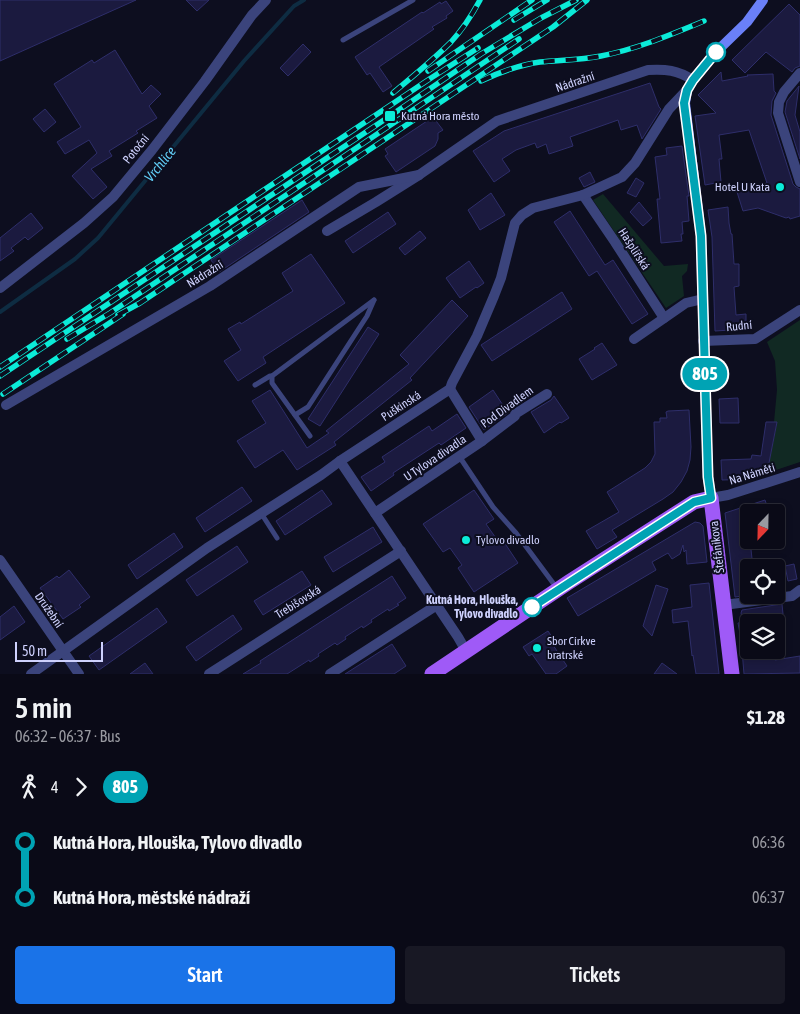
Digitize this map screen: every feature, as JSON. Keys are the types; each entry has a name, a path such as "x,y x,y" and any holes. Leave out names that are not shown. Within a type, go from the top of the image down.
{"main road":[{"path":"432,674 694,502 711,498"},
{"name":"Štefánikova","path":"711,498 732,674"}],"street":[{"name":"Potoční","path":"0,288 84,224 113,198 205,81 252,15 266,0"},
{"name":"Štefánikova","path":"711,498 708,477 701,236 684,103 687,90 693,80 716,52 747,22 763,0"},
{"name":"Nádražní","path":"327,231 419,175 497,121 648,70 663,69 682,73 693,80"},
{"path":"800,73 784,92 779,102 778,113 800,182"},
{"path":"450,389 477,336 494,296 501,278 516,223 522,214 532,208 583,195 622,177 629,171 648,144 669,108 687,90"},
{"name":"Nádražní","path":"6,405 210,286 359,187 419,175"},
{"name":"Hašplířská","path":"583,195 664,318"},
{"path":"634,339 686,303 703,299"},
{"name":"Rudní","path":"704,341 755,338 800,310"},
{"name":"U Tylova divadla","path":"375,513 482,441 450,389"},
{"name":"Puškinská","path":"31,674 207,548 322,475 340,461 450,389"},
{"name":"Pod Divadlem","path":"482,441 516,414 547,394"},
{"path":"340,461 466,651"},
{"name":"Na Náměti","path":"711,498 728,495 800,472"},
{"name":"Trebišovská","path":"209,674 224,670 401,551"},
{"name":"Družební","path":"0,560 79,674"},
{"path":"724,605 792,596 800,590"},
{"path":"330,674 437,605"}],"lane":[{"path":"343,40 412,0"},
{"path":"255,385 272,376 374,300 367,316 308,407 295,415"},
{"path":"272,376 272,383 310,436"},
{"path":"459,456 493,506 516,533 558,590"},
{"path":"261,513 277,538"}],"green space":[{"path":"603,194 664,266 688,264 687,271 682,276 684,296 666,308 593,200"},
{"path":"800,320 800,462 767,473 777,423 774,422 777,390 775,361 767,342"}],"building":[{"path":"0,0 136,0 0,61"},
{"path":"186,0 209,0 197,11"},
{"path":"446,1 453,11 446,16 447,18 379,67 392,86 383,92 370,73 367,75 355,57 422,12 440,2 441,4"},
{"path":"789,4 800,15 800,66 792,72 766,52 745,73 732,60"},
{"path":"303,44 311,52 288,76 280,68"},
{"path":"115,50 142,94 151,85 161,94 149,106 157,118 136,131 138,133 109,151 112,156 91,169 107,187 93,199 72,176 97,153 89,140 65,154 57,142 81,127 54,84 92,60 94,63"},
{"path":"721,72 722,81 747,75 773,74 774,91 776,93 772,101 771,115 793,184 800,189 800,216 790,219 789,217 786,218 758,208 743,211 737,192 767,183 749,130 719,135 722,159 719,159 721,182 705,185 695,116 716,113 698,95"},
{"path":"650,83 661,109 642,139 637,125 621,130 618,120 570,137 573,146 549,154 546,144 537,148 535,143 516,150 502,159 510,171 494,182 473,151 504,131"},
{"path":"799,86 795,115 800,132 800,159 785,112 787,101"},
{"path":"45,109 56,122 44,132 33,119"},
{"path":"433,117 443,130 438,133 435,146 396,172 385,156 388,154 385,149"},
{"path":"682,146 689,196 687,196 689,221 682,222 682,241 661,243 657,199 660,199 655,157 667,155 666,148"},
{"path":"590,172 595,182 584,187 579,178"},
{"path":"636,178 644,183 636,197 627,193"},
{"path":"491,193 505,215 480,230 468,210"},
{"path":"302,200 309,212 219,272 211,260"},
{"path":"639,202 652,218 643,226 630,212"},
{"path":"728,207 734,264 739,264 739,286 734,287 736,315 746,314 746,329 715,331 712,237 708,210"},
{"path":"570,211 605,265 613,260 648,314 632,324 597,271 589,276 554,222"},
{"path":"388,212 396,224 353,253 345,241"},
{"path":"31,213 43,228 28,240 25,237 11,248 14,251 0,261 0,238"},
{"path":"420,231 426,238 405,255 399,248"},
{"path":"311,254 345,303 263,357 266,363 238,381 224,361 241,350 228,329 240,322 241,324 293,291 282,273"},
{"path":"469,261 484,283 460,298 446,278"},
{"path":"562,292 572,309 492,361 481,345"},
{"path":"452,300 468,316 410,378 412,380 334,442 336,445 297,470 283,450 255,468 237,441 266,423 252,401 270,390 307,448 329,433 326,431 409,364 400,355"},
{"path":"368,327 379,334 320,426 308,419"},
{"path":"602,343 617,365 592,380 579,359"},
{"path":"493,390 508,413 484,430 469,407"},
{"path":"554,396 569,418 544,433 531,412 551,400"},
{"path":"738,398 739,423 720,423 719,399"},
{"path":"689,410 690,460 681,482 673,492 663,499 612,530 617,537 597,549 586,531 619,512 607,492 645,468 651,462 655,454 654,422 660,422 660,418 667,418 666,412 668,411"},
{"path":"457,414 466,428 393,473 394,475 371,491 361,477 385,462 382,457 429,426 432,431"},
{"path":"766,422 777,422 767,473 752,479 722,480 721,460 751,459 752,455 761,456"},
{"path":"242,487 252,501 205,532 196,518"},
{"path":"322,490 332,504 285,535 276,521"},
{"name":"Tylovo divadlo","path":"474,490 494,519 486,524 498,541 502,539 518,563 474,592 458,568 462,565 450,548 443,552 423,524"},
{"path":"765,500 766,504 753,504"},
{"path":"740,508 740,549 751,549 752,559 740,559 740,596 735,597 725,513"},
{"path":"695,522 703,526 707,562 687,564 686,550 684,552 683,545 680,554 672,559 668,553 652,562 656,570 578,616 567,598"},
{"path":"373,527 382,542 333,572 324,557"},
{"path":"174,533 183,547 137,579 128,565"},
{"path":"237,546 248,562 197,596 186,580"},
{"path":"794,564 797,579 788,581 785,566"},
{"path":"69,570 90,597 79,605 81,607 63,619 40,588 57,576 59,578"},
{"path":"302,571 311,585 263,615 254,601"},
{"path":"392,576 406,598 397,604 399,605 389,611 388,609 371,620 372,622 363,628 362,626 345,637 346,639 337,645 335,643 318,654 319,656 310,662 309,660 287,674 243,674 261,663 260,661"},
{"path":"709,583 719,674 696,674 688,621 673,623 672,610 692,607 690,585"},
{"path":"656,585 668,589 652,636 643,626"},
{"path":"782,604 783,614 741,614 742,610"},
{"path":"14,606 25,622 0,640 0,617"},
{"path":"157,608 167,622 99,670 89,656"},
{"path":"233,615 242,629 196,661 186,647"},
{"path":"548,631 554,640 551,642 567,666 556,674 546,674 532,654 529,656 523,647"},
{"path":"392,644 406,666 394,674 345,674"},
{"path":"800,656 800,673 744,674 743,659 775,660"},
{"path":"145,663 153,674 130,674"},
{"path":"662,663 677,674 654,674"}],"waterway":[{"name":"Vrchlice","path":"0,312 75,259 98,238 244,61 294,6 304,0"}],"railway":[{"path":"393,93 451,42 467,22 480,0"},
{"path":"428,71 532,0"},
{"path":"514,20 547,0"},
{"path":"0,376 481,54 541,18 576,0"},
{"path":"118,315 140,303 553,27 587,0"},
{"path":"481,81 510,69 532,63 593,57 628,50 704,21"},
{"path":"67,339 110,313 519,39"},
{"path":"0,367 478,48"},
{"path":"3,394 123,314"}],"bus line":[{"name":"805","path":"532,607 694,502 711,498 708,477 701,236 684,103 687,90 693,80 716,52"}],"place":[{"name":"Kutná Hora město","path":"390,116"},
{"name":"Hotel U Kata","path":"780,187"},
{"name":"Tylovo divadlo","path":"466,540"},
{"name":"Kutná Hora, Hlouška, Tylovo divadlo","path":"532,607"},
{"name":"Sbor Církve bratrské","path":"537,648"}]}
